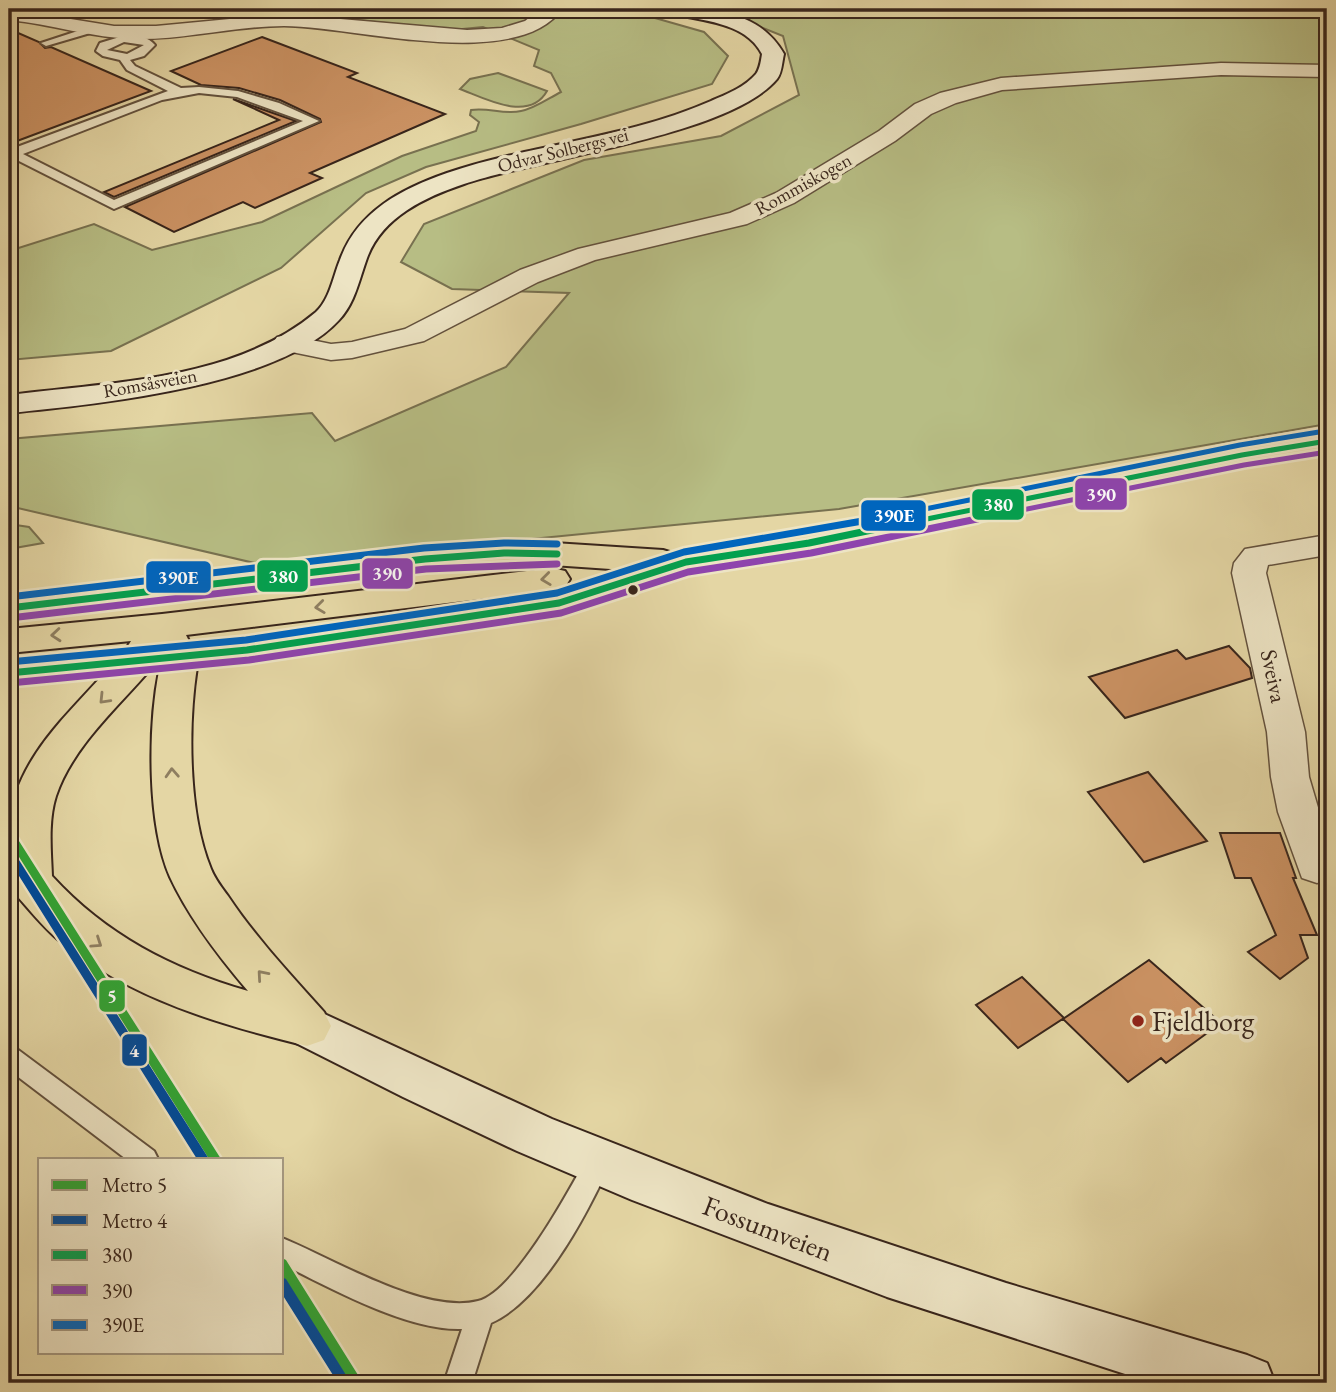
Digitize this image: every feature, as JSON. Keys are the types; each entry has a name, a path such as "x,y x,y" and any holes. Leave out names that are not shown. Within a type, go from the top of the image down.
{"highway":[{"path":"9,640 171,642 399,629 559,603 687,562 809,543 1229,457 1327,441"},
{"path":"9,608 261,576 523,552 687,562"},
{"path":"171,642 136,662 70,734 45,772 35,797 20,870 49,904 76,929 108,951 173,985 242,1011 307,1026"},
{"path":"171,642 174,691 171,755 179,834 191,875 235,944 307,1026"},
{"path":"9,673 136,662"}],"street":[{"path":"9,14 132,36 287,20 431,36 472,37 524,28 548,16 552,9"},
{"name":"Odvar Solbergs vei","path":"287,343 328,316 339,300 357,250 367,232 381,218 421,193 495,166 647,130 718,109 759,87 771,75 775,63 773,50 748,28 727,19 676,9"},
{"name":"Rommiskogen","path":"287,343 331,352 352,350 414,335 529,276 587,254 738,219 785,198 887,136 923,109 948,98 1001,84 1221,69 1327,71"},
{"name":"Romsåsveien","path":"9,404 202,374 258,357 287,343"},
{"name":"Sveiva","path":"1317,867 1298,812 1272,664 1249,573 1251,563 1257,556 1327,545"},
{"name":"Fossumveien","path":"307,1026 430,1089 598,1162 822,1249 1042,1323 1247,1383"}],"lane":[{"path":"46,43 93,29"},
{"path":"132,36 145,40 150,45 139,54 123,57 108,56 101,48 132,36"},
{"path":"123,57 131,68 179,92"},
{"path":"179,92 246,94 313,121 114,205 11,154 158,97 179,92"},
{"path":"9,1056 144,1158"},
{"path":"284,1252 351,1284 413,1308 480,1315 512,1294 538,1262 598,1162"},
{"path":"458,1383 480,1315"}],"green space":[{"path":"92,9 197,9 189,15 177,18"},
{"path":"229,9 451,9 648,16 704,32 728,56 712,84 426,167 366,193 281,268 111,351 9,360 9,251 94,224 152,250 262,222 402,156 476,131 479,122 470,115 471,110 526,110 561,92 551,73 534,66 539,50 483,27 452,30 301,14 239,14"},
{"path":"715,9 1327,9 1327,424 839,509 263,565 9,506 9,439 312,413 335,441 506,367 569,293 452,289 401,262 424,224 584,160 721,136 799,95 783,36"},
{"path":"498,73 547,91 539,100 518,107 493,102 460,89 470,79"},
{"path":"9,524 29,527 43,543 9,549"}],"building":[{"path":"9,29 39,42 45,48 51,47 151,91 9,144"},
{"path":"262,37 357,73 348,77 445,114 310,173 322,178 255,208 243,202 174,232 125,207 321,122 320,119 280,100 239,88 201,85 171,71"},
{"path":"233,99 296,121 114,197 104,192 279,120"},
{"path":"1229,646 1250,668 1252,678 1125,718 1089,677 1177,650 1186,659"},
{"path":"1148,772 1207,841 1144,862 1088,792"},
{"path":"1220,833 1280,833 1296,878 1293,878 1317,935 1300,935 1308,958 1280,979 1248,952 1276,935 1251,878 1235,878"},
{"name":"Fjeldborg","path":"1149,960 1221,1023 1166,1063 1161,1058 1128,1082 1063,1019"},
{"path":"1022,977 1064,1018 1018,1048 976,1005"}],"metro line":[{"name":"5","path":"9,833 214,1158"},
{"name":"4","path":"9,852 202,1158"},
{"name":"5","path":"284,1267 357,1383"},
{"name":"4","path":"284,1286 345,1383"}],"transit line":[{"name":"390E","path":"9,662 246,640 557,593 684,552 807,533 1240,445 1325,431"},
{"name":"380","path":"9,673 247,650 559,603 686,562 809,543 1242,455 1327,441"},
{"name":"390","path":"10,683 249,660 561,613 688,572 811,553 1244,465 1327,452"},
{"name":"390E","path":"9,597 424,548 504,543 557,544"},
{"name":"380","path":"9,608 425,559 504,553 557,554"},
{"name":"390","path":"10,618 426,569 557,564"}],"place":[{"name":"Fjeldborg","path":"1138,1021"}]}
